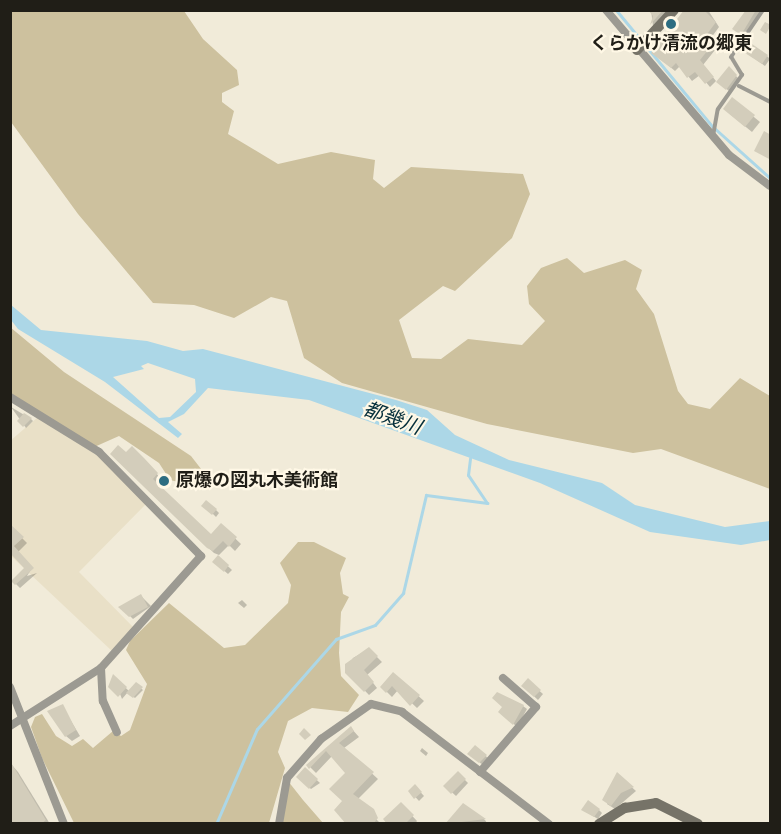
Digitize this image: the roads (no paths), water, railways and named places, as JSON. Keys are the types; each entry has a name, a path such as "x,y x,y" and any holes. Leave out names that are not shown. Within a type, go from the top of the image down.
{"street":[{"path":"606,10 637,50 713,137 771,186"},
{"path":"637,50 674,10"},
{"path":"10,397 99,452 201,556 101,668 10,726"},
{"path":"101,668 103,702 117,732"},
{"path":"480,772 536,706 503,678"},
{"path":"10,687 64,824"},
{"path":"279,824 287,778 321,739 371,704 402,712 549,824"},
{"path":"599,824 625,808 656,803 698,824"}],"lane":[{"path":"713,137 718,109 739,86 741,71 731,57 763,10"},
{"path":"739,86 771,102"}],"water":[{"name":"都幾川","path":"11,305 41,330 147,341 183,351 203,349 396,400 427,410 455,435 509,460 602,483 635,505 725,527 770,521 770,540 741,545 650,532 540,483 309,400 208,388 184,414 168,422 182,434 178,438 105,382 18,329 11,320","holes":["148,363 195,379 196,392 170,417 159,418 113,377 144,369 141,366"]}],"waterway":[{"path":"616,10 712,126 770,178"},
{"path":"216,824 257,729 336,639 375,625 403,593 426,495 487,503 468,475 470,458"}],"place":[{"name":"くらかけ清流の郷東","path":"671,24"},
{"name":"原爆の図丸木美術館","path":"164,481"}]}
